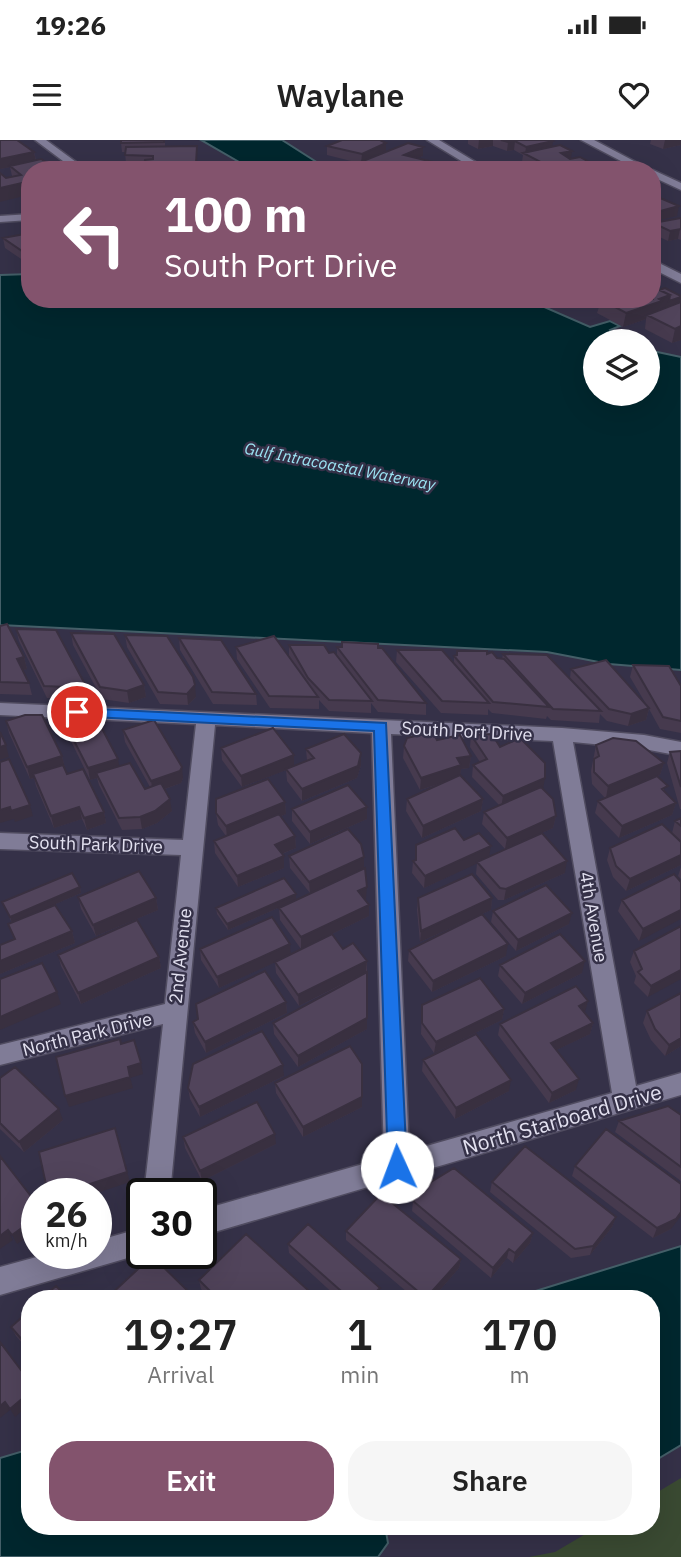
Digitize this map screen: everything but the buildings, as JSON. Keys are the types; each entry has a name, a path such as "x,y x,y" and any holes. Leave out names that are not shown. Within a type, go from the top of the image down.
{"street":[{"path":"40,140 69,161"},
{"path":"432,140 468,161"},
{"path":"586,140 628,161"},
{"path":"661,177 681,187"},
{"path":"0,219 21,218"},
{"path":"661,268 681,279"},
{"name":"South Port Drive","path":"0,709 562,735 644,742 681,749"},
{"name":"2nd Avenue","path":"158,1178 173,1012 206,719"},
{"path":"381,727 397,1167"},
{"name":"4th Avenue","path":"562,735 626,1100"},
{"name":"South Park Drive","path":"0,841 191,848"},
{"name":"North Park Drive","path":"0,1055 173,1012"},
{"name":"North Starboard Drive","path":"217,1218 681,1084"},
{"path":"0,1281 126,1246"}],"shaded area":[{"path":"681,1478 681,1557 529,1557 555,1552 584,1535 660,1535 660,1491"}],"water":[{"path":"201,140 282,140 315,161 237,161"},
{"name":"Gulf Intracoastal Waterway","path":"21,274 21,308 547,308 590,327 610,321 620,326 612,329 583,329 583,406 660,406 660,353 681,357 681,670 609,664 547,652 0,625 0,275"},
{"path":"681,1246 681,1445 660,1458 660,1290 539,1290"},
{"path":"21,1452 21,1535 387,1535 388,1543 378,1557 0,1557 0,1458"}],"route":[{"path":"77,712 381,727 397,1167"}]}
